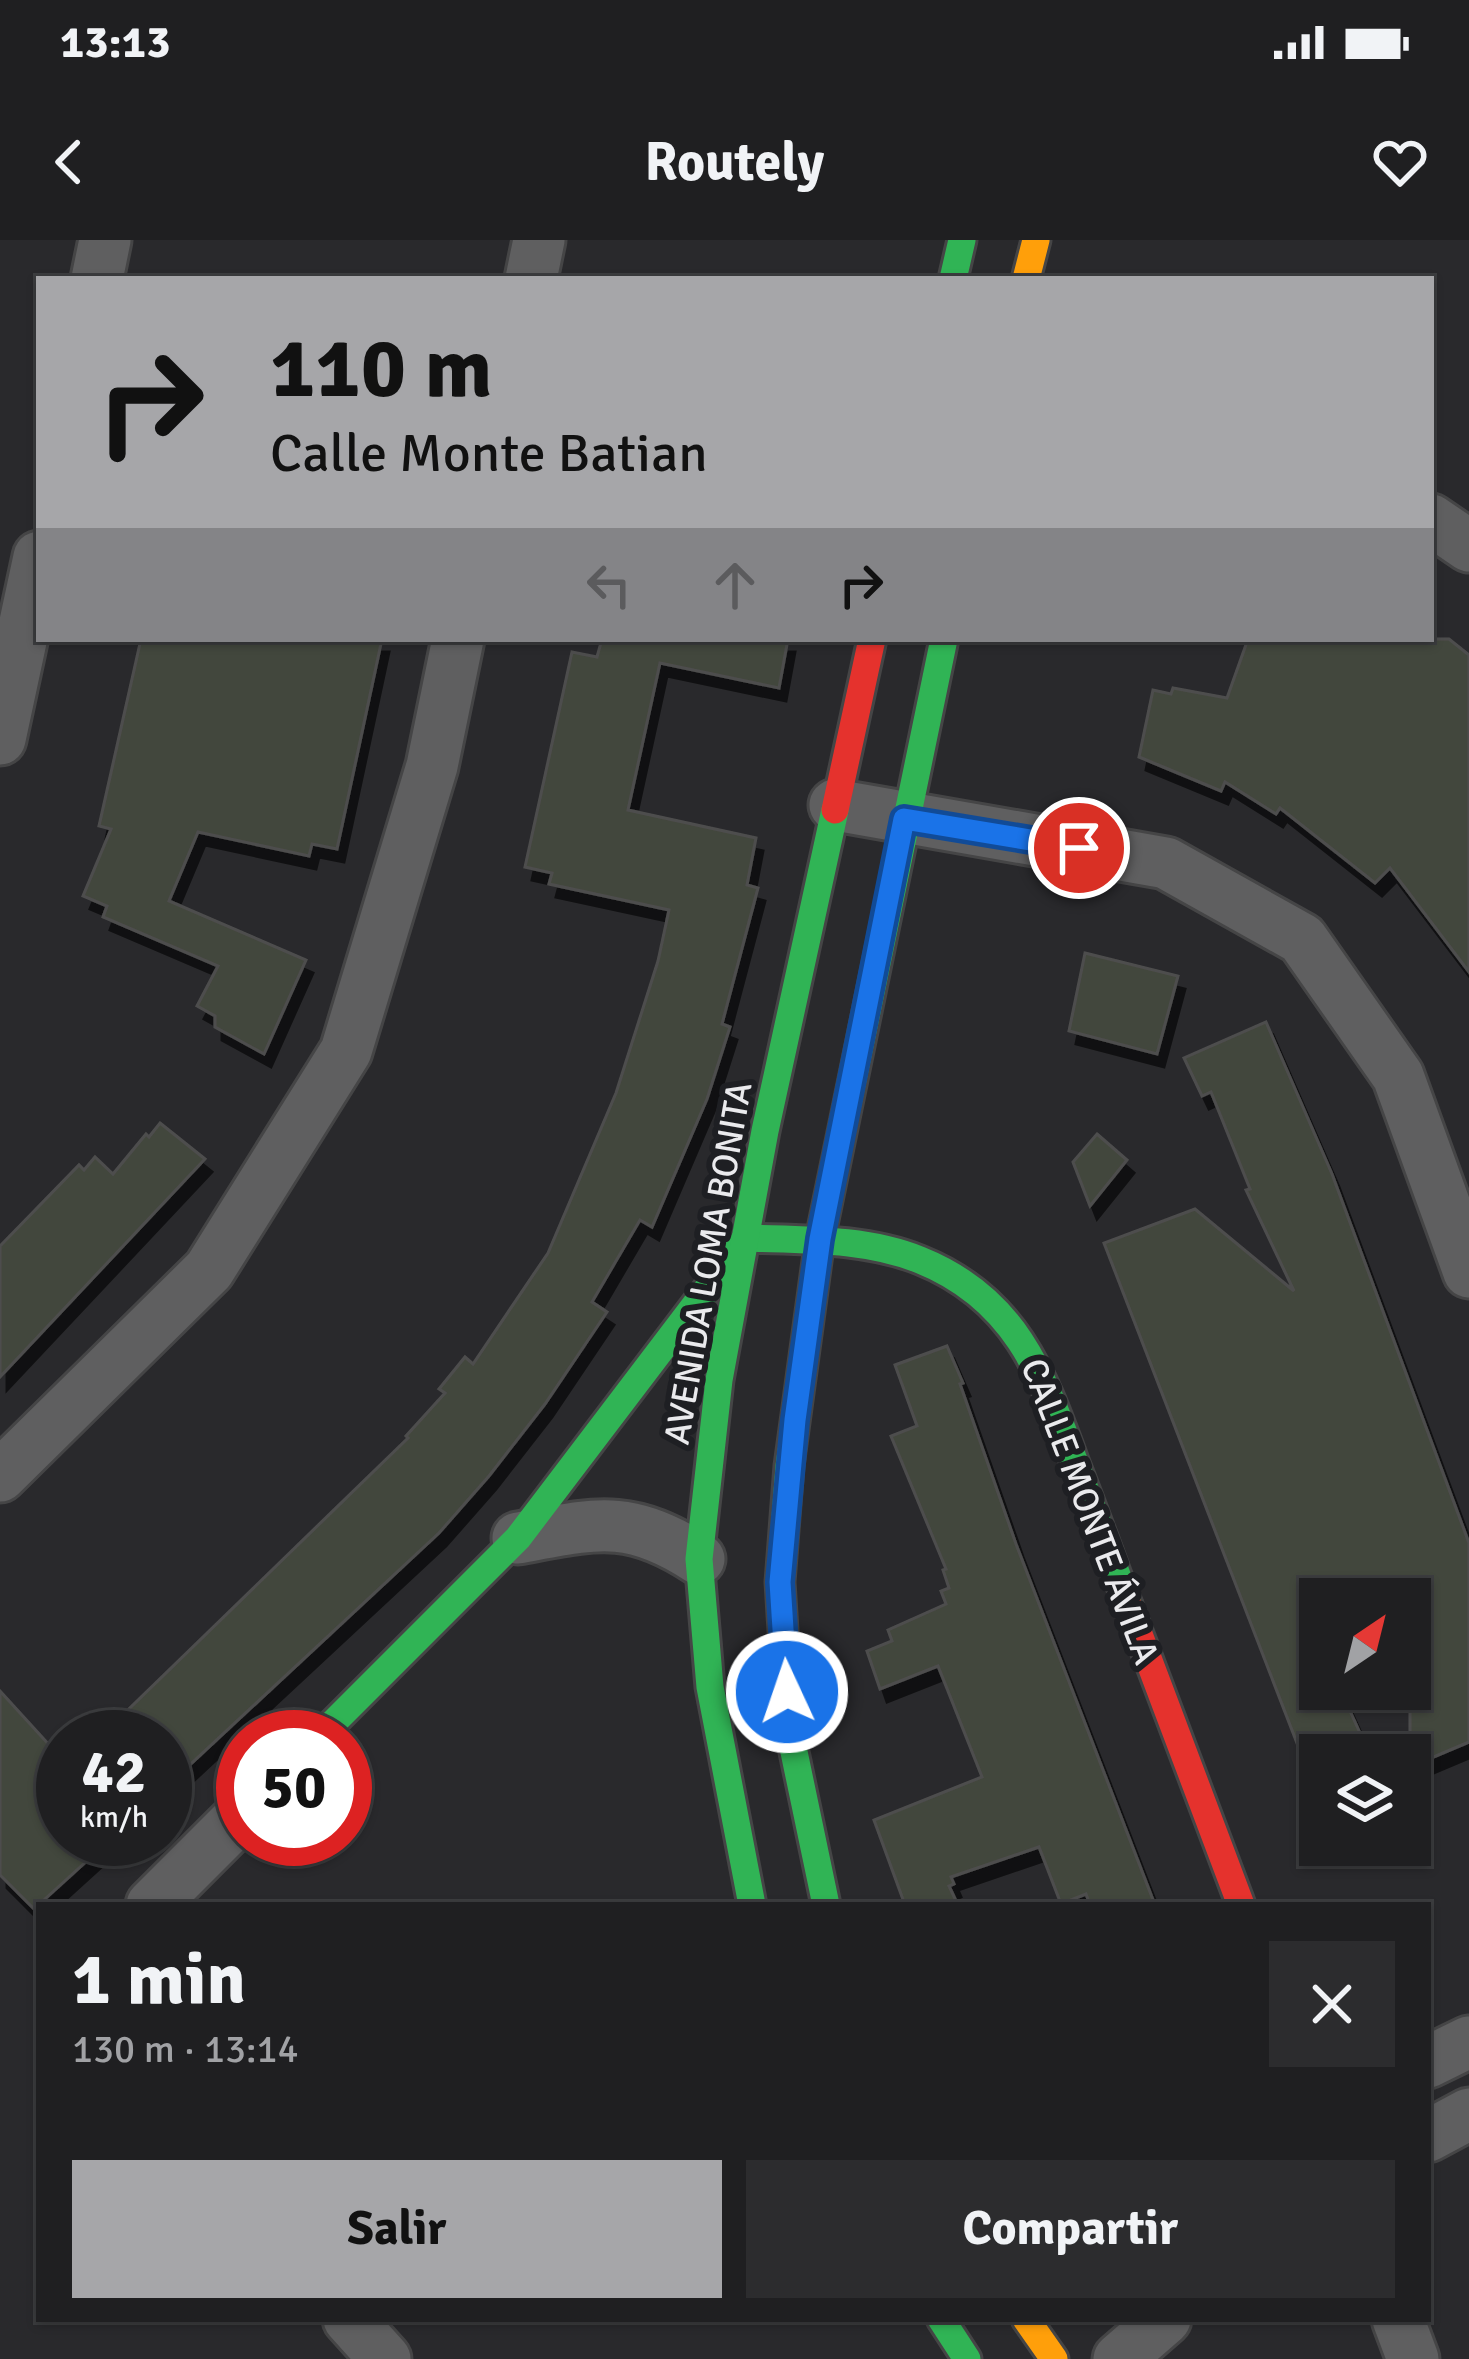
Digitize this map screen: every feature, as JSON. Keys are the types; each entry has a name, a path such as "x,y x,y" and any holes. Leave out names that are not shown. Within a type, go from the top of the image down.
{"main road":[{"path":"954,276 962,240"},
{"path":"1027,276 1036,240"},
{"name":"AVENIDA LOMA BONITA","path":"745,1900 710,1687 699,1559 719,1380 765,1131 871,642"},
{"path":"825,1902 789,1728 780,1582 789,1466 820,1239 943,642"},
{"path":"347,1710 518,1538 746,1238"},
{"name":"CALLE MONTE ÁVILA","path":"746,1238 820,1239 900,1250 955,1274 991,1301 1020,1335 1041,1372 1240,1902"},
{"path":"943,2322 968,2359"}],"street":[{"path":"98,276 105,240"},
{"path":"532,276 538,240"},
{"path":"1434,522 1469,546"},
{"path":"0,740 36,571"},
{"path":"7,1456 209,1270 346,1051 432,766 457,642"},
{"path":"835,806 1166,863 1302,939 1397,1076 1469,1272"},
{"path":"518,1538 591,1525 627,1525 674,1543 699,1559"},
{"path":"155,1902 216,1841"},
{"path":"1431,2061 1469,2042"},
{"path":"1431,2134 1469,2114"},
{"path":"352,2322 386,2359"},
{"path":"1119,2359 1162,2322"},
{"path":"1399,2322 1413,2359"}],"building":[{"path":"1449,639 1469,655 1469,972 1390,868 1375,883 1280,808 1276,814 1225,782 1221,791 1139,757 1153,690 1171,694 1173,688 1227,698 1247,642"},
{"path":"140,642 381,642 337,849 312,844 309,856 198,832 169,901 306,960 264,1054 215,1027 215,1016 197,1006 218,966 103,917 107,906 83,896 111,829 99,826"},
{"path":"601,642 787,642 779,688 660,663 628,810 756,838 747,885 758,888 722,1024 730,1027 707,1099 652,1227 640,1220 592,1302 607,1312 545,1404 439,1533 249,1710 216,1710 216,1741 192,1763 192,1710 128,1710 408,1438 445,1393 439,1389 465,1357 473,1364 548,1253 616,1093 658,961 669,910 549,884 552,873 525,867 572,652 597,657"},
{"path":"1085,953 1178,976 1157,1054 1069,1031"},
{"path":"1266,1022 1332,1174 1469,1543 1469,1742 1431,1758 1431,1734 1410,1734 1410,1710 1431,1710 1431,1578 1299,1578 1299,1710 1350,1710 1360,1734 1299,1734 1299,1748 1104,1243 1195,1209 1294,1291 1246,1190 1250,1189 1211,1092 1202,1096 1184,1058"},
{"path":"160,1123 205,1159 0,1377 0,1246 79,1165 84,1170 95,1157 113,1174"},
{"path":"1097,1134 1127,1160 1090,1206 1073,1162"},
{"path":"947,1346 1016,1544 1154,1902 1089,1902 1086,1894 1060,1902 1039,1847 951,1877 954,1884 949,1886 957,1902 904,1902 874,1820 982,1777 938,1666 880,1689 867,1651 892,1641 888,1630 946,1604 941,1591 949,1588 946,1569 891,1436 917,1426 895,1365"},
{"path":"0,1691 36,1730 36,1866 81,1866 36,1902 34,1909 0,1875"}],"traffic: fast":[{"path":"954,276 962,240"},
{"path":"825,1902 789,1728 780,1582 789,1466 820,1239 943,642"},
{"path":"751,1902 710,1687 699,1559 719,1380 765,1131 835,810"},
{"path":"346,1710 518,1538 746,1238 834,1242 899,1253 953,1276 981,1296 1022,1344 1038,1372 1128,1605"},
{"path":"943,2322 967,2359"}],"traffic: slow":[{"path":"1027,276 1036,240"},
{"path":"1028,2322 1054,2359"}],"traffic: jam":[{"path":"835,810 871,642"},
{"path":"1128,1605 1240,1902"}],"route":[{"path":"787,1692 780,1582 795,1420 820,1239 904,819 1079,848"}]}
